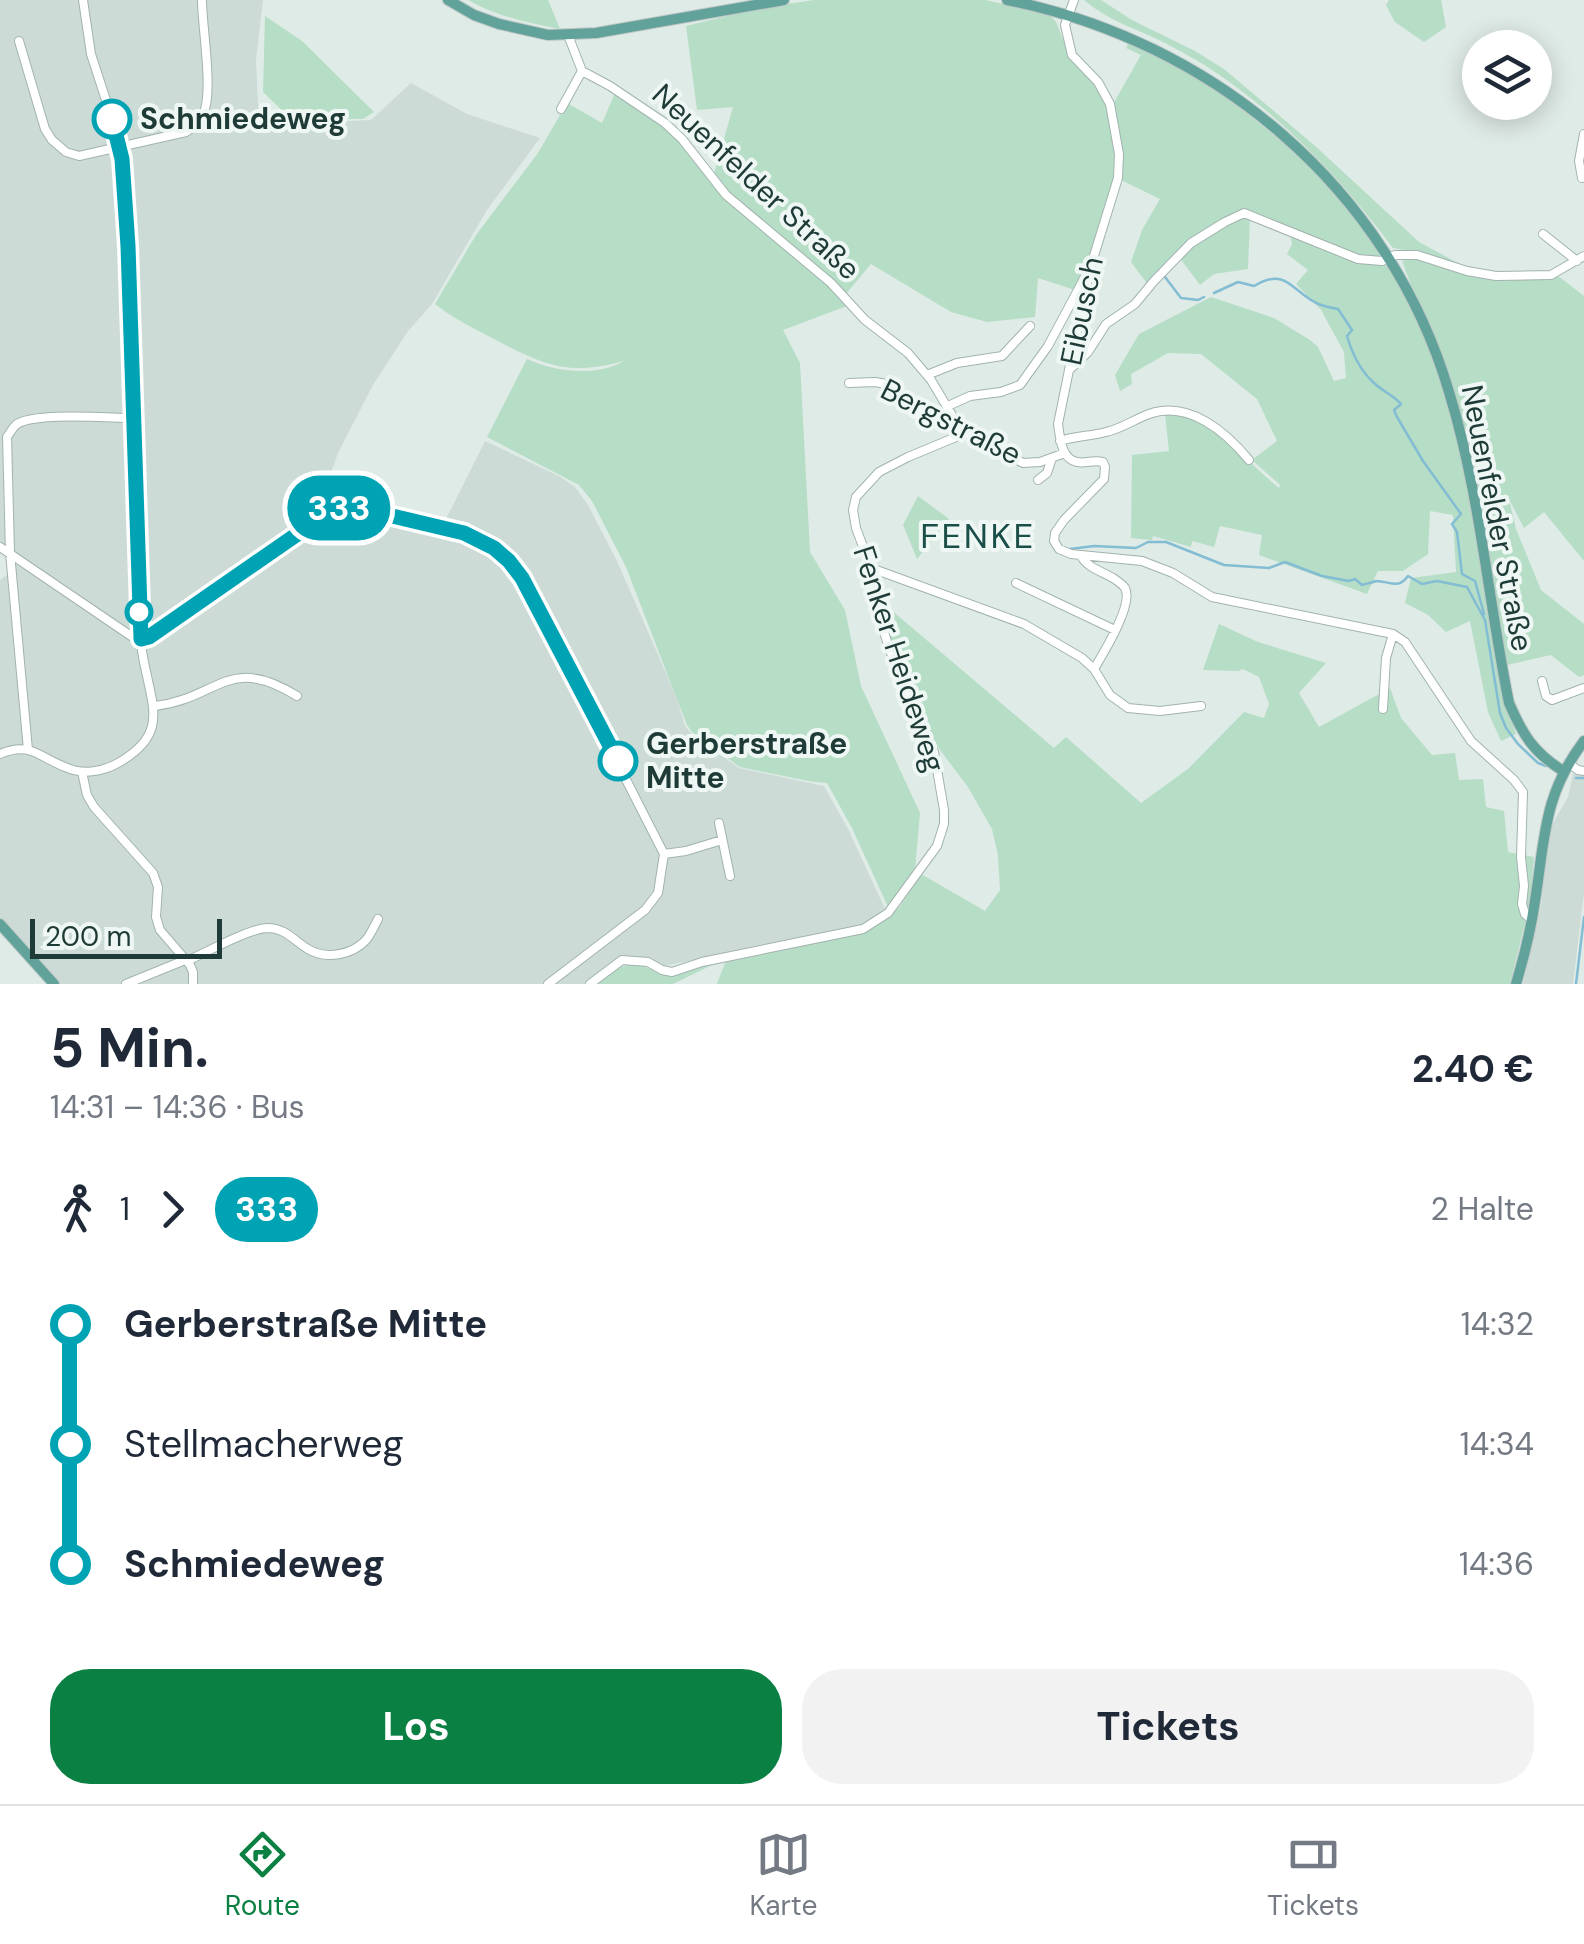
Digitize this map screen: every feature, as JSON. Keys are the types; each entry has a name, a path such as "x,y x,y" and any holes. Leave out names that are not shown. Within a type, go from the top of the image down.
{"main road":[{"path":"448,0 499,24 537,34 568,35 606,32 784,0"},
{"name":"Neuenfelder Straße","path":"1008,0 1068,14 1117,32 1200,73 1252,108 1299,148 1358,215 1388,259 1429,338 1448,388 1463,442 1509,704 1522,734 1538,753 1566,767"},
{"path":"1516,984 1532,920 1553,795 1584,741"},
{"path":"0,924 54,984"}],"street":[{"path":"0,754 14,748 28,750 65,768 91,772 136,752 154,723 155,706 141,639 128,246 120,148 91,54 83,0"},
{"path":"18,40 45,129 52,140 66,152 79,156 120,148 186,132 200,120 207,95 202,0"},
{"path":"1068,14 1074,0"},
{"name":"Eibusch","path":"1065,453 1058,424 1089,272 1118,178 1120,154 1110,104 1098,82 1072,55 1066,25 1068,14"},
{"path":"561,109 582,71 568,35"},
{"name":"Neuenfelder Straße","path":"582,71 665,123 726,196 821,275 864,320 908,353 927,374 962,432"},
{"path":"1582,178 1579,161 1584,134"},
{"path":"1069,370 1088,352 1106,324 1136,304 1191,243 1244,213 1358,259 1382,261 1406,253 1468,271 1521,278 1551,275 1581,259 1543,234"},
{"path":"948,406 970,396 1020,385 1048,346 1089,272"},
{"path":"927,374 957,363 1002,356 1030,326"},
{"name":"Bergstraße","path":"849,382 892,385 914,406 1023,463 1065,453"},
{"path":"1060,441 1106,433 1156,412 1172,412 1204,419 1236,444 1249,460"},
{"path":"28,750 10,553 7,436 15,425 28,420 132,418"},
{"name":"Fenker Heideweg","path":"590,984 622,960 648,962 672,972 702,962 863,929 888,914 937,846 944,810 934,752 890,651 853,510 866,483 886,468 962,432"},
{"path":"1065,453 1073,461 1095,459 1105,467 1104,479 1064,520 1056,534 1054,541 1060,549 1081,556 1142,561 1173,573 1212,597 1393,634 1405,642 1471,741 1523,792 1522,904 1532,920"},
{"name":"Bergstraße","path":"1038,480 1052,458"},
{"path":"0,547 141,639 332,510 350,506 464,533 494,548 522,578 664,854 658,892 645,910 548,984"},
{"path":"1081,556 1086,564 1125,588 1128,599 1094,669"},
{"path":"871,568 1024,624 1082,658 1110,694 1128,708 1160,711 1201,706"},
{"path":"1016,583 1115,630"},
{"path":"1383,710 1386,658 1393,634"},
{"path":"155,706 184,701 214,685 248,677 263,679 296,696"},
{"path":"1542,682 1546,696 1552,700 1584,688"},
{"path":"1566,767 1584,770"},
{"path":"82,772 94,807 153,873 158,888 156,917 160,930 186,960 192,984"},
{"path":"720,823 730,876"},
{"path":"664,854 722,840"},
{"path":"126,984 247,933 270,928 284,931 324,956 341,954 366,940 378,919"}],"shaded area":[{"path":"0,0 263,0 256,60 259,125 371,120 411,83 467,114 540,138 487,210 432,304 408,331 373,385 338,453 316,515 343,511 441,529 485,441 575,487 617,561 676,696 685,726 739,768 824,786 887,913 862,928 664,966 647,958 620,956 586,984 59,984 0,921 0,580 14,569 12,557 0,548"},
{"path":"1584,773 1584,892 1573,984 1523,984 1541,905 1549,830 1568,797 1573,774"}],"green space":[{"path":"468,0 548,0 560,29 501,15"},
{"path":"814,0 985,0 1049,14 1070,57 1097,83 1108,104 1118,154 1116,178 1088,266 1075,290 1038,278 1035,317 987,322 951,312 871,264 845,295 713,177 733,107 697,110 686,26"},
{"path":"1084,0 1101,0 1224,69 1419,242 1467,268 1393,248 1330,172 1259,105 1201,63"},
{"path":"1389,0 1441,0 1446,27 1424,42 1395,22 1386,5"},
{"path":"265,16 302,41 374,112 363,119 291,119 263,92"},
{"path":"1129,42 1200,76 1295,152 1357,216 1383,258 1358,257 1245,212 1191,242 1149,286 1131,262 1142,230 1160,199 1121,180 1112,106 1141,55 1126,48"},
{"path":"615,93 660,122 682,142 716,189 828,283 847,306 783,330 800,363 810,552 845,610 861,686 920,813 915,869 888,907 827,783 740,767 692,732 626,567 592,501 579,485 487,437 527,359 576,371 601,369 624,361 588,368 544,362 472,328 435,304 476,235 538,153 567,103 602,123"},
{"path":"1250,216 1248,269 1214,274 1200,285 1179,257 1192,244"},
{"path":"1290,233 1359,261 1389,266 1426,325 1402,261 1417,257 1469,272 1557,275 1584,296 1584,561 1544,512 1524,528 1509,499 1516,529 1541,590 1584,624 1584,675 1579,677 1551,655 1498,667 1516,734 1501,741 1488,712 1470,621 1446,632 1428,615 1405,603 1411,578 1456,572 1453,515 1430,511 1428,554 1403,571 1378,571 1367,594 1259,555 1262,535 1220,526 1214,547 1192,541 1191,547 1153,536 1152,540 1131,538 1132,455 1169,451 1165,414 1198,422 1213,431 1279,488 1280,485 1252,460 1277,441 1257,399 1201,354 1168,353 1131,374 1132,384 1120,391 1115,375 1139,334 1211,297 1274,318 1318,347 1334,381 1346,378 1344,352 1321,310 1296,284 1308,270 1287,254 1292,244"},
{"path":"918,496 949,519 917,559 903,525"},
{"path":"877,598 1054,748 1066,737 1141,803 1188,769 1244,712 1264,718 1269,704 1259,677 1243,669 1203,670 1219,624 1258,642 1326,663 1299,693 1319,727 1390,688 1401,718 1432,755 1455,753 1459,780 1483,779 1486,807 1504,811 1508,852 1534,857 1530,903 1510,984 717,984 726,960 863,931 899,908 921,874 985,911 1000,890 992,829 968,787 928,734 896,663"},
{"path":"718,962 673,984 593,984 622,966 638,965 670,977"}],"waterway":[{"path":"1165,277 1181,298 1204,297"},
{"path":"1214,293 1238,282 1254,286 1265,280 1283,280 1311,300 1338,309 1352,330 1347,336 1360,367 1401,404 1394,410 1397,417 1461,514 1452,524 1457,532 1462,574 1475,581 1484,614"},
{"path":"1070,549 1136,548 1148,542 1166,542 1224,565 1269,568 1285,562 1322,576 1355,579 1362,585 1376,581 1397,584 1408,576 1422,584 1437,581 1467,587 1485,620 1500,713 1506,728 1518,744 1546,766"},
{"path":"1576,778 1584,778"},
{"path":"1576,984 1584,917"}],"bus line":[{"name":"333","path":"112,119 122,159 128,246 141,639 332,510 350,506 441,527 494,548 522,578 618,761"}],"place":[{"name":"Schmiedeweg","path":"112,119"},
{"name":"Gerberstraße Mitte","path":"618,761"}],"district":[{"name":"FENKE","path":"978,536"}]}
